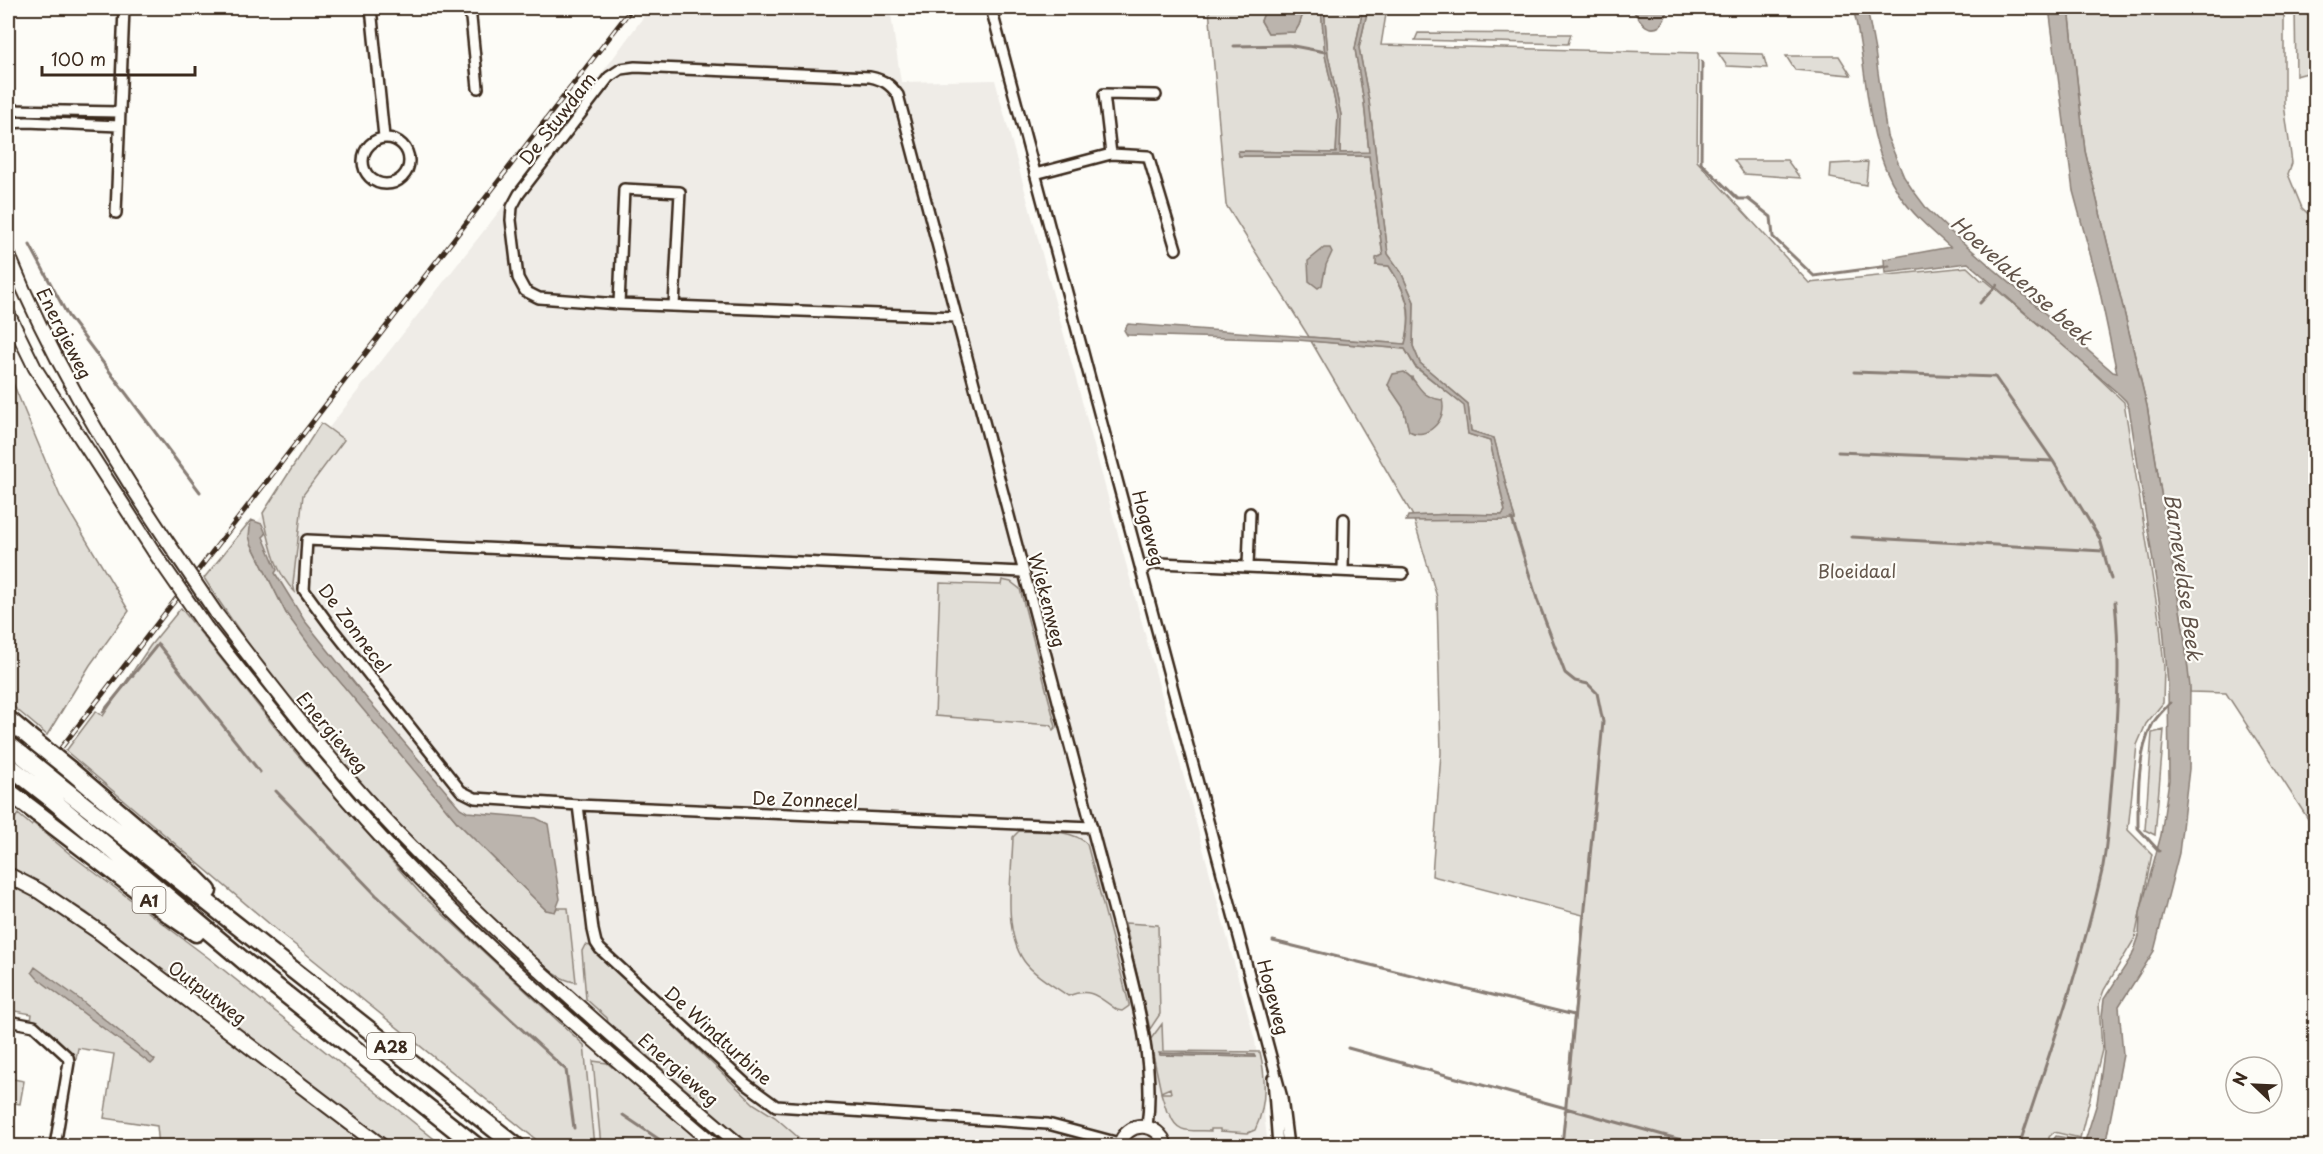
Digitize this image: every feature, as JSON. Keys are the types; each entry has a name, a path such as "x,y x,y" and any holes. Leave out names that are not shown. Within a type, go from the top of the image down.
{"highway":[{"name":"A28","path":"8,720 184,867 265,946"},
{"name":"A28","path":"8,744 14,762 265,946 516,1146"},
{"name":"A1","path":"8,791 170,915 267,979"},
{"name":"A28","path":"54,791 267,979 476,1146"}],"main road":[{"name":"Energieweg","path":"8,253 23,291 79,402 123,475 216,613 293,714 397,832 505,940 741,1146"},
{"name":"Energieweg","path":"8,313 35,368 154,552 206,627 318,766 386,843 489,945 716,1146"},
{"name":"Outputweg","path":"8,875 39,891 98,931 381,1146"},
{"path":"1119,1145 1127,1132 1140,1126 1147,1127 1161,1135 1168,1146"}],"street":[{"path":"116,213 124,8"},
{"path":"370,8 384,137"},
{"path":"470,8 478,87"},
{"name":"Hogeweg","path":"991,8 1272,1058 1282,1098 1288,1146"},
{"name":"De Stuwdam","path":"892,86 883,80 870,77 645,67 621,69 609,77 519,194 512,207 511,220 518,278 525,291 540,298 619,304 957,317"},
{"name":"Wiekenweg","path":"892,86 898,95 1136,998 1149,1072 1150,1101 1147,1127"},
{"path":"1111,154 1104,94 1156,95"},
{"path":"8,110 119,112"},
{"path":"8,123 119,126"},
{"path":"384,137 401,143 408,153 410,165 404,176 388,184 371,179 363,163 368,146 384,137"},
{"path":"1035,174 1111,154 1148,156 1176,249"},
{"path":"619,304 624,189 680,192 674,306"},
{"path":"1248,566 1250,513"},
{"path":"1343,570 1344,519"},
{"name":"De Zonnecel","path":"1023,572 307,540 304,590 461,790 475,798 578,805 1092,827"},
{"path":"1142,571 1155,563 1403,574"},
{"name":"De Windturbine","path":"578,805 593,930 600,950 746,1084 776,1106 1048,1124 1119,1145"},
{"path":"8,1021 34,1026 68,1057 56,1146"},
{"name":"Hogeweg","path":"1272,1058 1278,1146"}],"shaded area":[{"path":"650,8 890,8 901,82 995,80 1255,1040 1268,1146 589,1146 91,741 324,434 512,195"},
{"path":"1266,8 1305,8 1295,32 1268,33 1261,21"},
{"path":"1321,8 1324,8 1328,55 1341,115 1340,153 1369,152 1355,49 1363,8 1368,8 1359,48 1369,101 1388,254 1401,272 1414,302 1413,346 1420,363 1468,404 1471,431 1494,438 1515,520 1406,521 1408,516 1502,515 1505,511 1490,441 1468,434 1464,406 1415,366 1405,349 1297,340 1127,335 1124,330 1128,324 1405,344 1409,312 1404,294 1389,266 1376,265 1376,258 1383,255 1369,156 1239,156 1238,151 1336,153 1338,116 1325,55"},
{"path":"1631,8 1667,8 1666,16 1660,26 1651,28 1643,24"},
{"path":"1853,8 1867,8 1887,136 1904,177 1912,189 1927,209 1952,233 2113,372 2117,373 2098,283 2073,191 2049,8 2069,8 2085,151 2147,406 2184,635 2190,687 2189,769 2179,853 2154,951 2119,1006 2123,1055 2105,1146 2071,1147 2053,1140 2056,1136 2085,1141 2097,1103 2104,1052 2102,1016 2104,999 2132,956 2139,936 2140,913 2161,835 2169,780 2168,685 2163,626 2129,408 2120,395 1968,263 1885,273 1884,259 1950,247 1910,208 1887,173 1868,103"},
{"path":"1324,248 1330,248 1332,252 1326,265 1322,285 1318,288 1309,281 1308,261"},
{"path":"1404,372 1423,392 1442,400 1442,415 1434,427 1428,431 1416,433 1409,431 1403,407 1388,385 1393,374"},
{"path":"251,520 262,524 266,534 263,537 277,570 275,573 304,620 368,700 460,808 467,812 536,818 548,824 560,899 555,912 546,910 457,822 310,646 286,613 251,543 249,536"},
{"path":"35,967 78,998 155,1060 151,1064 38,979 32,972"},
{"path":"1159,1053 1254,1055 1255,1057 1160,1055"}],"green space":[{"path":"1209,8 1266,8 1261,21 1268,33 1295,32 1305,8 1321,8 1325,55 1338,116 1336,153 1239,151 1239,156 1369,156 1383,256 1376,265 1389,266 1404,294 1408,312 1405,344 1309,337 1226,205"},
{"path":"1324,8 1363,8 1355,49 1364,102 1369,153 1340,153 1341,115 1328,55"},
{"name":"Bloeidaal","path":"1368,8 1387,8 1381,45 1698,53 1697,161 1809,283 1967,267 2075,355 2124,402 2160,625 2164,667 2163,703 2146,724 2137,745 2128,830 2152,854 2135,938 2104,990 2099,1004 2102,1050 2080,1138 2054,1132 2049,1137 2049,1144 2056,1146 1562,1146 1583,915 1432,876 1441,753 1437,597 1414,520 1515,520 1494,438 1471,431 1468,404 1420,363 1413,346 1414,302 1401,272 1388,254 1369,101 1359,48"},
{"path":"2069,8 2284,8 2284,104 2292,163 2288,174 2302,208 2316,221 2316,819 2310,822 2226,693 2190,692 2184,635 2147,406 2085,151"},
{"path":"2295,8 2316,8 2315,71 2296,76"},
{"path":"1418,33 1571,34 1568,44 1415,40"},
{"path":"1718,53 1763,54 1767,68 1727,66"},
{"path":"1786,56 1839,56 1851,75 1795,70"},
{"path":"1734,160 1787,160 1800,178 1744,174"},
{"path":"1868,162 1866,185 1830,178 1831,164"},
{"path":"1311,341 1405,349 1415,367 1465,406 1468,434 1490,441 1505,511 1502,515 1413,516","holes":["1412,377 1427,396 1442,400 1409,430 1403,407 1388,385"]},
{"path":"8,371 60,496 129,611 90,665 47,735 8,702"},
{"path":"321,423 344,440 303,495 293,584 295,592 277,565 263,513"},
{"path":"250,521 252,525 251,543 286,613 457,822 546,910 555,911 557,908 568,908 576,982 558,976 538,961 422,848 382,806 306,718 236,626 204,578"},
{"path":"1002,580 1011,582 1020,589 1056,727 1053,730 1051,725 935,716 940,583 1001,585"},
{"path":"181,608 289,745 419,892 584,1045 594,1146 544,1146 279,932 66,751 96,711 103,716 150,646"},
{"path":"2164,730 2155,835 2145,830 2152,733"},
{"path":"18,814 31,825 33,823 70,854 210,959 443,1146 391,1146 86,912 8,867 8,864 11,865 8,863 8,828"},
{"path":"1019,831 1064,833 1073,835 1087,844 1129,1004 1122,1011 1089,993 1076,993 1068,996 1039,976 1024,961 1013,933 1010,901 1013,837"},
{"path":"8,882 70,918 372,1146 159,1146 157,1126 104,1118 114,1054 78,1048 76,1059 73,1059 55,1036 31,1021 32,1014 15,1011 13,1016 8,1015"},
{"path":"1125,923 1158,925 1160,1014 1150,1029"},
{"path":"585,945 591,946 754,1104 775,1117 808,1146 752,1146 608,1022 607,1018 586,999 582,951"},
{"path":"1162,1024 1163,1051 1260,1052 1264,1091 1262,1111 1255,1130 1248,1133 1220,1131 1220,1129 1191,1131 1177,1125 1167,1112 1161,1093 1171,1093 1170,1088 1161,1092 1150,1040","holes":["1183,1053 1254,1055 1255,1057 1160,1055"]},
{"path":"593,1061 614,1066 709,1146 601,1146"},
{"path":"8,1078 24,1081 20,1104 8,1102"}],"waterway":[{"path":"1234,46 1288,45 1325,52"},
{"path":"1702,62 1701,163 1738,199 1748,199 1771,217 1773,237 1814,276 1889,266"},
{"path":"30,245 68,316 200,492"},
{"name":"Hoevelakense beek","path":"1980,303 1997,285"},
{"path":"1854,372 1995,377 2053,461 2100,539 2111,579"},
{"path":"1838,452 2052,461"},
{"path":"1512,519 1537,599 1565,673 1575,681 1588,684 1597,693 1603,722 1562,1146"},
{"path":"1852,537 2103,551"},
{"path":"2019,1146 2074,975 2094,906 2104,860 2117,714 2118,647 2115,602"},
{"path":"103,712 158,644 260,772"},
{"path":"2159,851 2138,828 2139,776 2143,749 2152,725 2170,703"},
{"path":"276,791 376,895 566,1070 574,1128"},
{"path":"1273,941 1574,1015"},
{"path":"1348,1048 1703,1146"},
{"path":"623,1115 669,1146"},
{"path":"777,1141 784,1146"},
{"path":"1315,1142 1335,1146"}],"railway":[{"path":"61,748 632,8"},
{"path":"8,818 13,810"}],"water label":[{"name":"Barneveldse Beek","path":"2184,577"}]}
